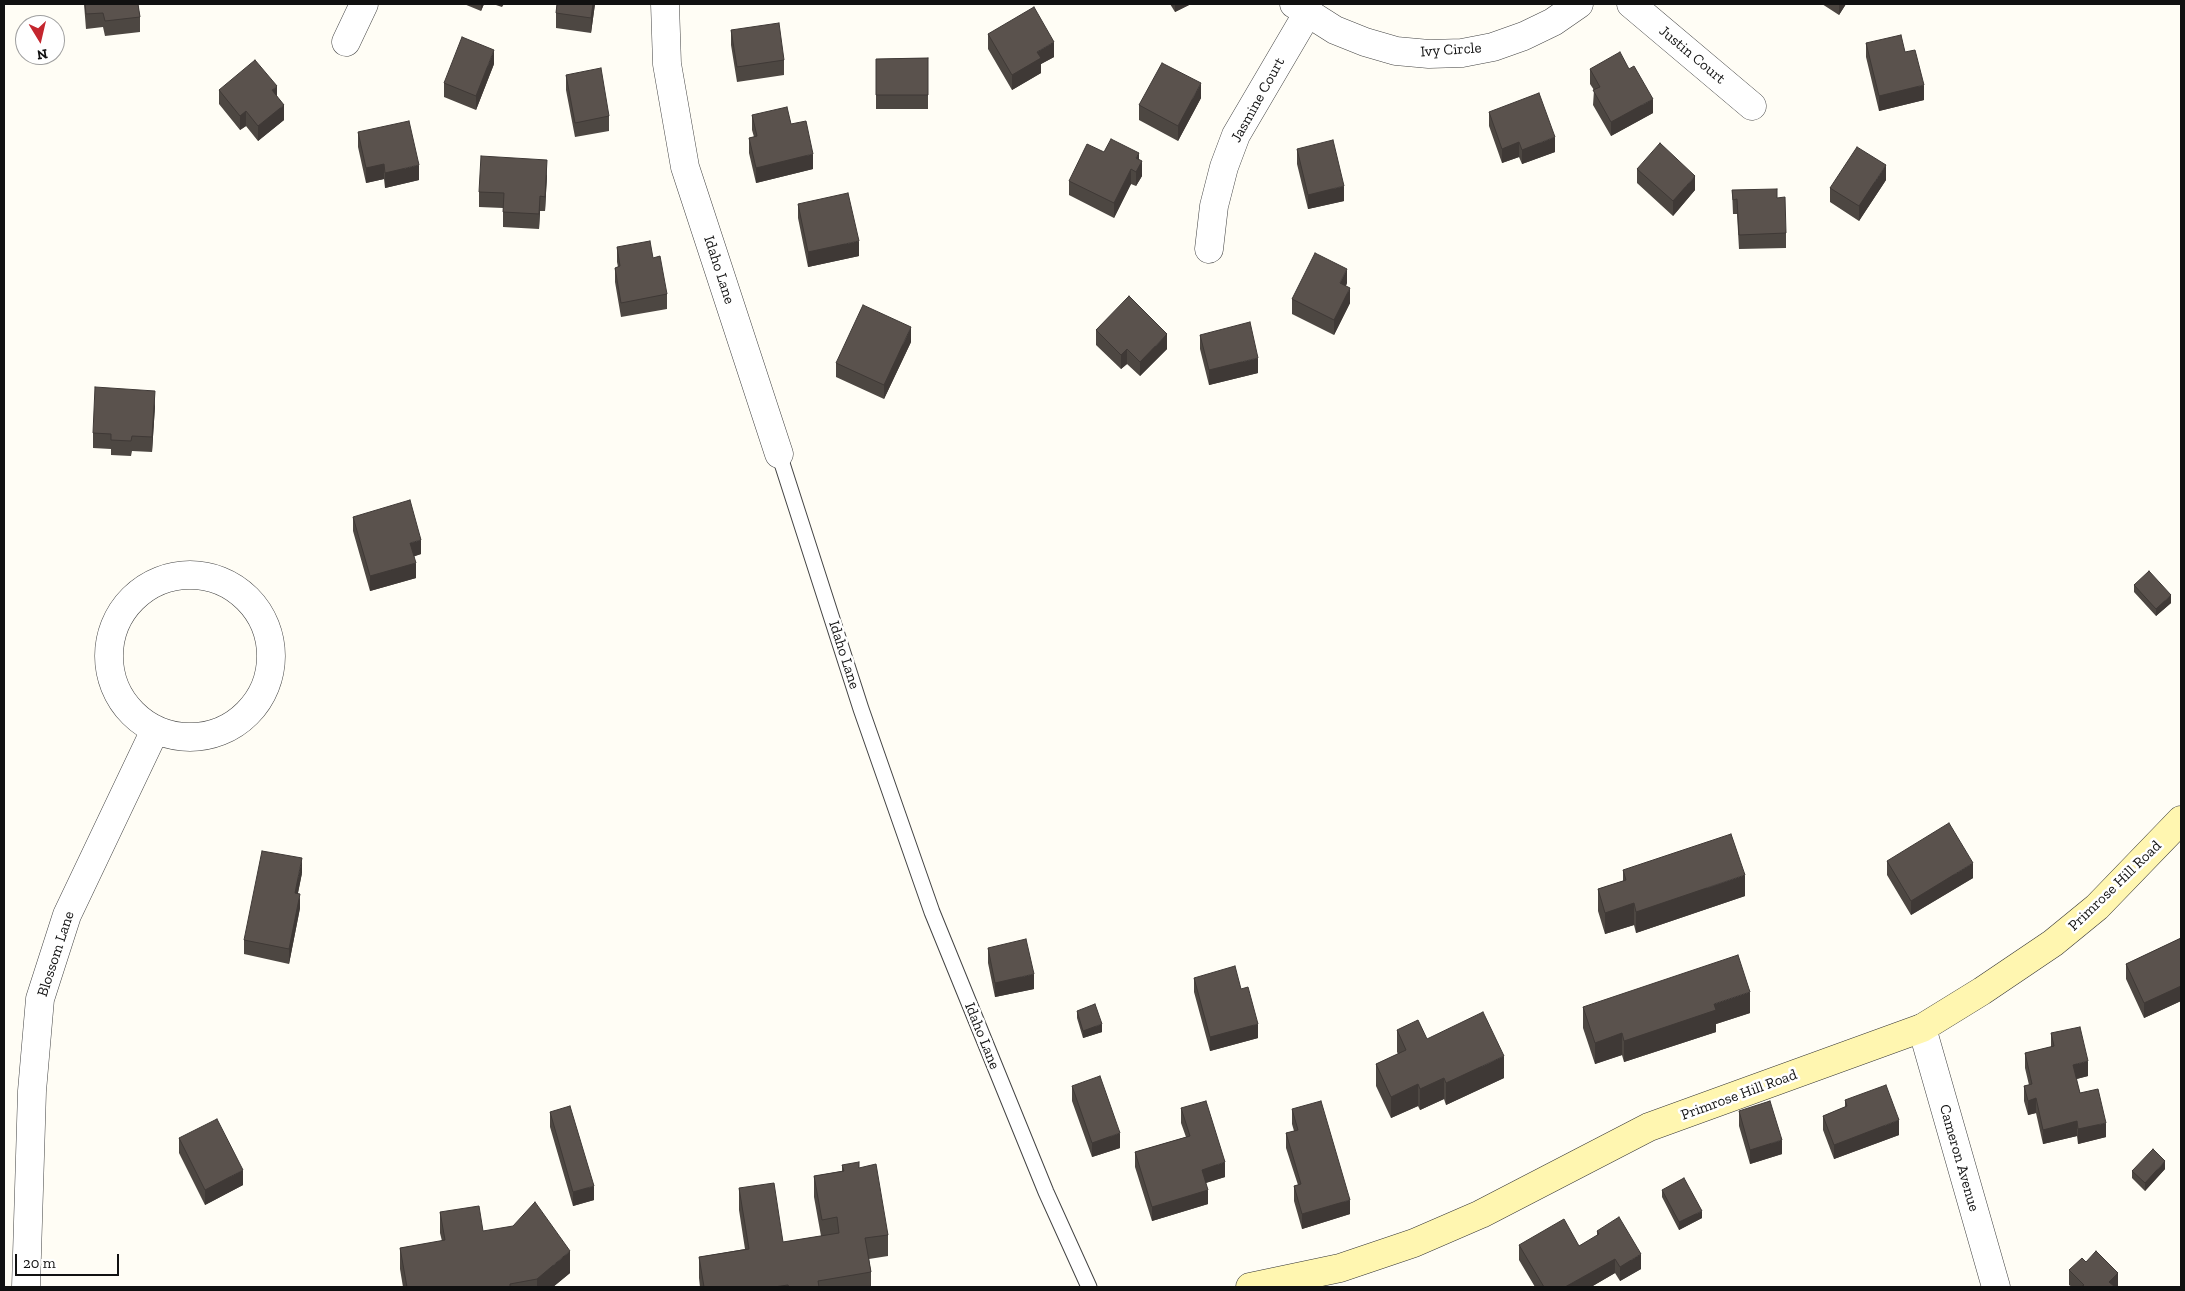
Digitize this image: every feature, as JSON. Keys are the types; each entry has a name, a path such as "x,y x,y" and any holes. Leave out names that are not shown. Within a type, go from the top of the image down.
{"street":[{"path":"346,42 364,4"},
{"name":"Idaho Lane","path":"665,4 666,64 686,167 779,454"},
{"name":"Ivy Circle","path":"1301,9 1335,30 1365,42 1396,51 1429,54 1462,53 1493,47 1524,36 1553,22 1579,4"},
{"name":"Justin Court","path":"1631,4 1752,106"},
{"name":"Jasmine Court","path":"1209,249 1214,206 1224,167 1236,135 1301,9"},
{"path":"187,574 210,576 231,586 249,599 262,617 271,639 272,661 268,683 257,704 241,720 222,731 200,737 177,736 155,730 127,707 117,692 111,676 110,640 116,622 138,594 153,584 170,577 187,574"},
{"name":"Blossom Lane","path":"26,1287 32,1091 40,999 67,915 155,730"},
{"name":"Primrose Hill Road","path":"1250,1287 1340,1268 1414,1243 1481,1214 1649,1128 1922,1028 1982,991 2053,943 2097,907 2181,820"},
{"name":"Cameron Avenue","path":"1922,1028 1996,1287"}],"lane":[{"name":"Idaho Lane","path":"779,454 861,709 932,912 1046,1192 1090,1287"}],"building":[{"path":"85,4 138,4 140,17 105,21 103,13 86,14"},
{"path":"557,4 593,4 591,18 556,13"},
{"path":"1034,7 1054,42 1037,52 1041,58 1012,75 988,34"},
{"path":"779,23 784,60 737,67 731,30"},
{"path":"1901,35 1905,52 1915,50 1924,85 1879,96 1866,43"},
{"path":"462,37 494,50 476,96 444,83"},
{"path":"1620,52 1629,69 1634,66 1653,99 1611,122 1593,90 1600,87 1590,69"},
{"path":"928,58 928,95 876,95 876,59"},
{"path":"255,60 277,86 272,90 284,105 258,126 246,111 240,116 219,90"},
{"path":"1162,63 1201,83 1178,126 1139,105"},
{"path":"601,68 609,116 575,123 566,75"},
{"path":"1539,93 1555,137 1522,150 1519,142 1502,149 1489,112"},
{"path":"787,107 791,124 806,121 813,154 756,168 749,138 757,136 752,115"},
{"path":"409,121 419,165 385,173 384,164 366,168 358,132"},
{"path":"1111,139 1139,153 1136,158 1142,161 1136,172 1131,169 1114,203 1069,181 1087,144 1104,152"},
{"path":"1333,140 1344,186 1308,195 1297,149"},
{"path":"1660,143 1695,176 1673,201 1637,169"},
{"path":"1857,147 1886,165 1859,206 1830,188"},
{"path":"481,156 547,160 545,197 540,196 539,214 503,212 504,193 479,192"},
{"path":"1777,189 1777,198 1785,197 1786,233 1739,235 1737,199 1733,200 1732,190"},
{"path":"848,193 859,241 808,252 798,204"},
{"path":"650,241 653,258 660,256 667,294 621,303 615,268 620,266 617,247"},
{"path":"1315,253 1347,269 1340,283 1350,288 1334,320 1292,299"},
{"path":"1129,296 1167,334 1140,362 1127,349 1121,355 1096,330"},
{"path":"863,305 911,327 884,385 836,363"},
{"path":"1250,322 1258,358 1209,370 1200,335"},
{"path":"95,387 155,391 152,437 132,436 131,441 111,440 111,434 93,433"},
{"path":"410,500 421,540 410,543 416,563 370,576 353,517"},
{"path":"2149,571 2171,595 2156,609 2134,585"},
{"path":"1949,823 1973,863 1911,901 1887,861"},
{"path":"1731,834 1745,875 1636,912 1634,903 1605,913 1598,889 1626,880 1623,870"},
{"path":"262,851 302,858 295,893 300,894 289,949 244,940"},
{"path":"2181,938 2181,986 2144,1003 2126,964"},
{"path":"1026,939 1034,974 995,983 988,948"},
{"path":"1738,955 1750,992 1714,1004 1716,1010 1624,1041 1622,1033 1595,1043 1583,1007"},
{"path":"1235,966 1241,989 1248,987 1258,1024 1210,1037 1194,978"},
{"path":"1095,1004 1102,1024 1083,1031 1077,1011"},
{"path":"1483,1012 1504,1056 1446,1083 1444,1078 1420,1089 1418,1084 1391,1097 1376,1064 1406,1050 1397,1030 1418,1020 1427,1039"},
{"path":"2080,1027 2088,1061 2073,1065 2080,1093 2098,1089 2106,1123 2078,1129 2077,1121 2043,1130 2036,1098 2028,1101 2024,1086 2032,1084 2025,1053 2054,1046 2051,1033"},
{"path":"1100,1076 1120,1133 1092,1143 1072,1086"},
{"path":"1886,1085 1899,1120 1834,1145 1823,1116 1847,1106 1845,1100"},
{"path":"1206,1101 1225,1162 1202,1170 1208,1190 1152,1207 1135,1152 1190,1136 1181,1108"},
{"path":"1321,1101 1350,1200 1302,1214 1294,1186 1301,1184 1286,1133 1298,1130 1292,1109"},
{"path":"1770,1101 1782,1140 1750,1150 1739,1111"},
{"path":"570,1106 594,1186 573,1192 550,1112"},
{"path":"217,1119 243,1170 205,1190 179,1138"},
{"path":"2153,1149 2165,1161 2145,1183 2132,1171"},
{"path":"859,1162 859,1168 876,1164 888,1235 865,1238 871,1272 818,1281 819,1287 789,1287 788,1285 774,1287 704,1287 699,1257 749,1249 739,1188 774,1183 783,1242 839,1233 837,1217 822,1220 814,1176 844,1171 842,1165"},
{"path":"1684,1178 1702,1211 1679,1222 1662,1190"},
{"path":"535,1202 570,1251 537,1279 510,1284 510,1287 407,1287 400,1248 445,1240 440,1212 479,1206 483,1231 513,1226"},
{"path":"1619,1217 1641,1254 1620,1267 1615,1259 1565,1287 1544,1287 1519,1245 1564,1219 1579,1246 1599,1234 1597,1231"},
{"path":"2096,1251 2118,1273 2109,1282 2115,1287 2081,1287 2084,1285 2069,1270 2082,1258 2086,1262"}]}
